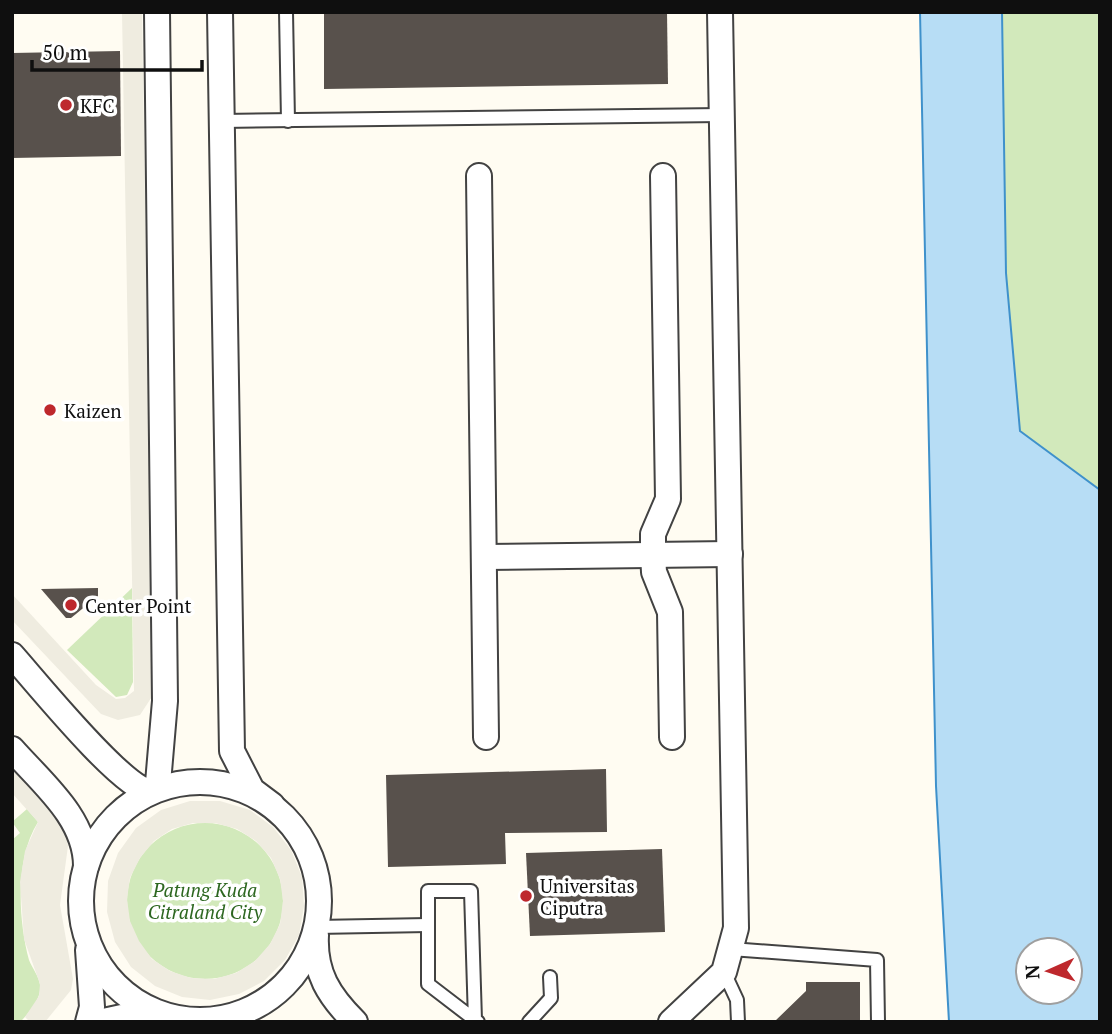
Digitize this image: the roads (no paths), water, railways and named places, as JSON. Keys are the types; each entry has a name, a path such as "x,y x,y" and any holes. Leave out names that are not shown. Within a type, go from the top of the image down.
{"street":[{"path":"86,866 100,835 114,817 150,792 158,783 161,773 165,701 157,12"},
{"path":"220,12 232,751 252,790 295,830 311,859 318,893 315,950 324,985 355,1022"},
{"path":"671,1022 727,960 736,928 720,12"},
{"path":"479,176 486,737"},
{"path":"663,176 668,499 653,534 653,555 654,572 670,612 673,737"},
{"path":"484,557 730,554"},
{"path":"12,655 99,750 137,787 150,792 203,781 239,788 272,806"},
{"path":"12,749 72,817 86,851 80,899 92,988 92,1007 88,1022"},
{"path":"213,1020 245,1012 274,995 304,959 316,927"},
{"path":"85,933 98,964 120,990 148,1009 179,1020"},
{"path":"99,1022 150,1015 179,1020 241,1022"}],"lane":[{"path":"286,12 288,121"},
{"path":"222,121 722,115"},
{"path":"428,891 471,891 476,1021 428,984 428,891"},
{"path":"316,927 428,925"},
{"path":"738,1022 737,1000 727,960 877,960 878,1022"},
{"path":"529,1022 551,998 550,977"}],"water":[{"path":"920,12 1002,12 1006,273 1020,431 1100,490 1100,1022 949,1022 936,786"}],"place":[{"name":"KFC","path":"66,105"},
{"name":"Kaizen","path":"50,410"},
{"name":"Center Point","path":"71,605"},
{"name":"Universitas Ciputra","path":"526,896"}],"park label":[{"name":"Patung Kuda Citraland City","path":"205,900"}]}
